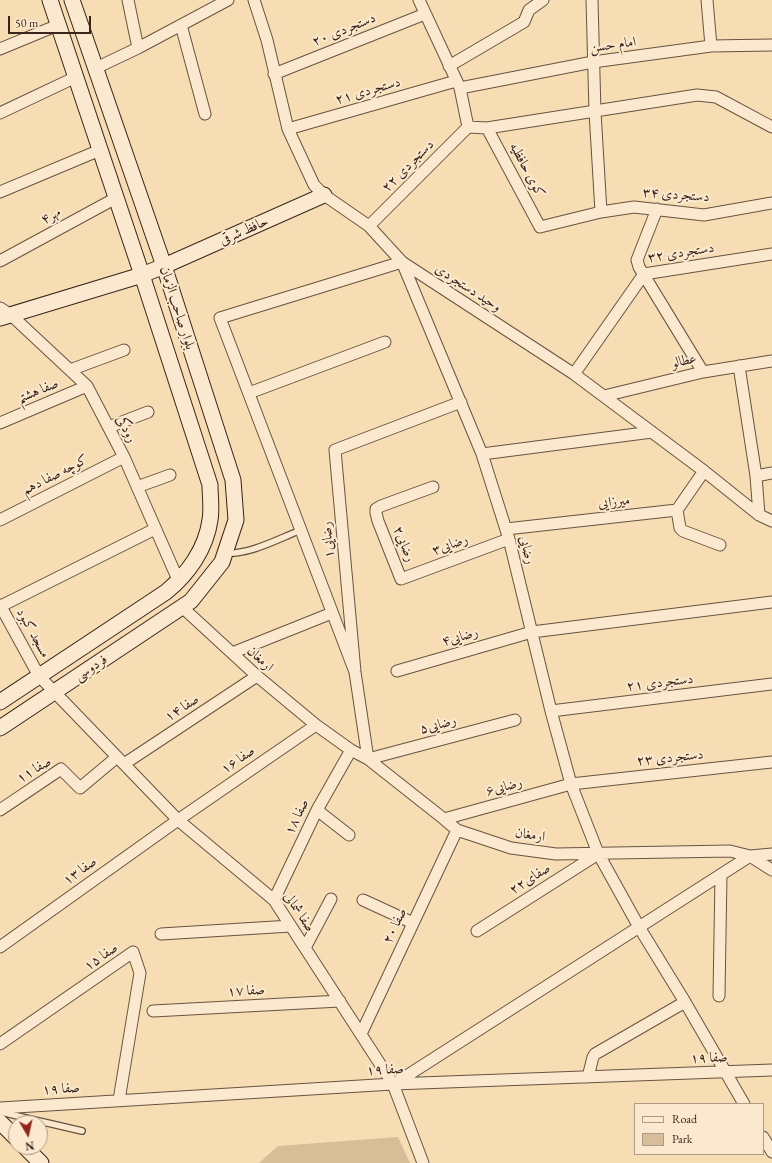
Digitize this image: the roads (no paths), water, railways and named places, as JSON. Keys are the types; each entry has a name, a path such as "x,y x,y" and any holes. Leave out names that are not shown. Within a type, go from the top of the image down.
{"main road":[{"name":"بلوار صاحب الزمان","path":"50,0 142,275 210,486 210,520 201,551 178,582"},
{"name":"بلوار صاحب الزمان","path":"72,0 164,266 233,480 236,520 222,562 191,601 182,607"},
{"name":"حافظ شرقی","path":"142,275 324,195"},
{"path":"4,314 142,275"},
{"name":"فردوسی","path":"0,702 166,592 178,582"},
{"name":"فردوسی","path":"0,728 182,607"},
{"path":"0,1122 8,1130"},
{"path":"33,1155 41,1163"}],"street":[{"path":"128,0 138,48"},
{"path":"96,68 138,48 228,0"},
{"name":"وحید دستجردی","path":"254,0 266,40 288,129 314,185 324,195 369,226 402,262 574,374 704,471 759,515 772,521"},
{"path":"419,0 458,84 468,127 487,128 697,95 716,97 772,127"},
{"path":"449,66 524,22 529,10 544,0"},
{"path":"592,0 595,112 601,212"},
{"path":"707,0 711,46"},
{"name":"دستجردی ۲۰","path":"274,74 425,14"},
{"path":"0,49 58,25"},
{"path":"181,25 205,114"},
{"name":"امام حسن","path":"458,84 593,62 711,46 772,44"},
{"path":"0,113 76,77"},
{"name":"دستجردی ۲۱","path":"288,129 458,84"},
{"name":"دستجردی ۲۲","path":"369,226 468,127"},
{"name":"کوی حافظیه","path":"487,128 540,226"},
{"path":"0,192 100,150"},
{"name":"مهر۴","path":"0,261 116,198"},
{"name":"دستجردی ۳۴","path":"540,226 601,212 634,207 704,215 772,203"},
{"path":"657,209 637,260 639,267 703,372"},
{"name":"دستجردی ۳۲","path":"574,374 644,274 772,254"},
{"path":"354,672 220,318 402,262"},
{"name":"رضایی","path":"402,262 482,454 508,534 571,784 598,853"},
{"name":"رودکی","path":"4,314 87,386 124,457 178,582"},
{"path":"248,394 385,342"},
{"path":"70,370 124,350"},
{"name":"عطالو","path":"604,396 703,372 772,361"},
{"path":"739,366 756,476 759,515"},
{"name":"صفا هشتم","path":"0,423 87,386"},
{"name":"رضایی۱","path":"368,759 354,672 335,450 461,402"},
{"path":"109,427 148,412"},
{"path":"482,454 652,432"},
{"name":"کوچه صفا دهم","path":"0,520 124,457"},
{"path":"704,471 677,510 680,528 683,531 720,545"},
{"path":"756,476 772,473"},
{"path":"137,487 170,475"},
{"name":"رضایی۲","path":"401,579 378,521 376,509 433,487"},
{"name":"میرزایی","path":"508,534 677,510"},
{"path":"0,605 155,528"},
{"name":"رضایی۳","path":"401,579 508,534"},
{"name":"رضایی۴","path":"397,671 532,632 772,602"},
{"name":"مسجد کبود","path":"0,605 39,676 54,692"},
{"name":"ارمغان","path":"182,607 257,676 316,725 351,750 368,759 457,830 511,848 556,854 730,851 750,856"},
{"name":"ارمغان","path":"232,653 332,613"},
{"name":"صفا ۱۴","path":"121,760 257,676"},
{"name":"دستجردی ۲۱","path":"552,711 772,684"},
{"name":"صفا شمالی","path":"54,692 178,820 274,900 393,1084 423,1163"},
{"name":"رضایی۵","path":"368,759 515,720"},
{"name":"صفا ۱۶","path":"178,820 316,725"},
{"name":"صفا ۱۸","path":"274,900 317,810 351,750"},
{"name":"صفا ۱۱","path":"0,810 61,769 80,788 121,760"},
{"name":"دستجردی ۲۳","path":"571,784 772,762"},
{"name":"رضایی۶","path":"444,819 571,784"},
{"path":"317,810 349,835"},
{"name":"صفا ۱۳","path":"0,946 178,820"},
{"name":"صفا ۲۰","path":"361,1034 457,830"},
{"path":"598,853 639,927 685,1002 743,1103"},
{"name":"صفای۲۲","path":"478,931 598,853"},
{"path":"393,1084 750,856 772,854"},
{"path":"750,856 772,870"},
{"path":"719,996 721,875"},
{"path":"305,948 331,898"},
{"path":"363,900 413,923"},
{"path":"161,934 291,926"},
{"name":"صفا ۱۵","path":"0,1044 133,952 140,973 119,1100"},
{"name":"صفا ۱۷","path":"153,1011 340,1002"},
{"path":"588,1077 595,1054 685,1002"},
{"name":"صفا ۱۹","path":"0,1108 393,1084 772,1070"},
{"path":"764,1139 772,1152"}],"lane":[{"path":"225,553 235,554 251,550 300,530"},
{"path":"0,1112 82,1131"}]}
